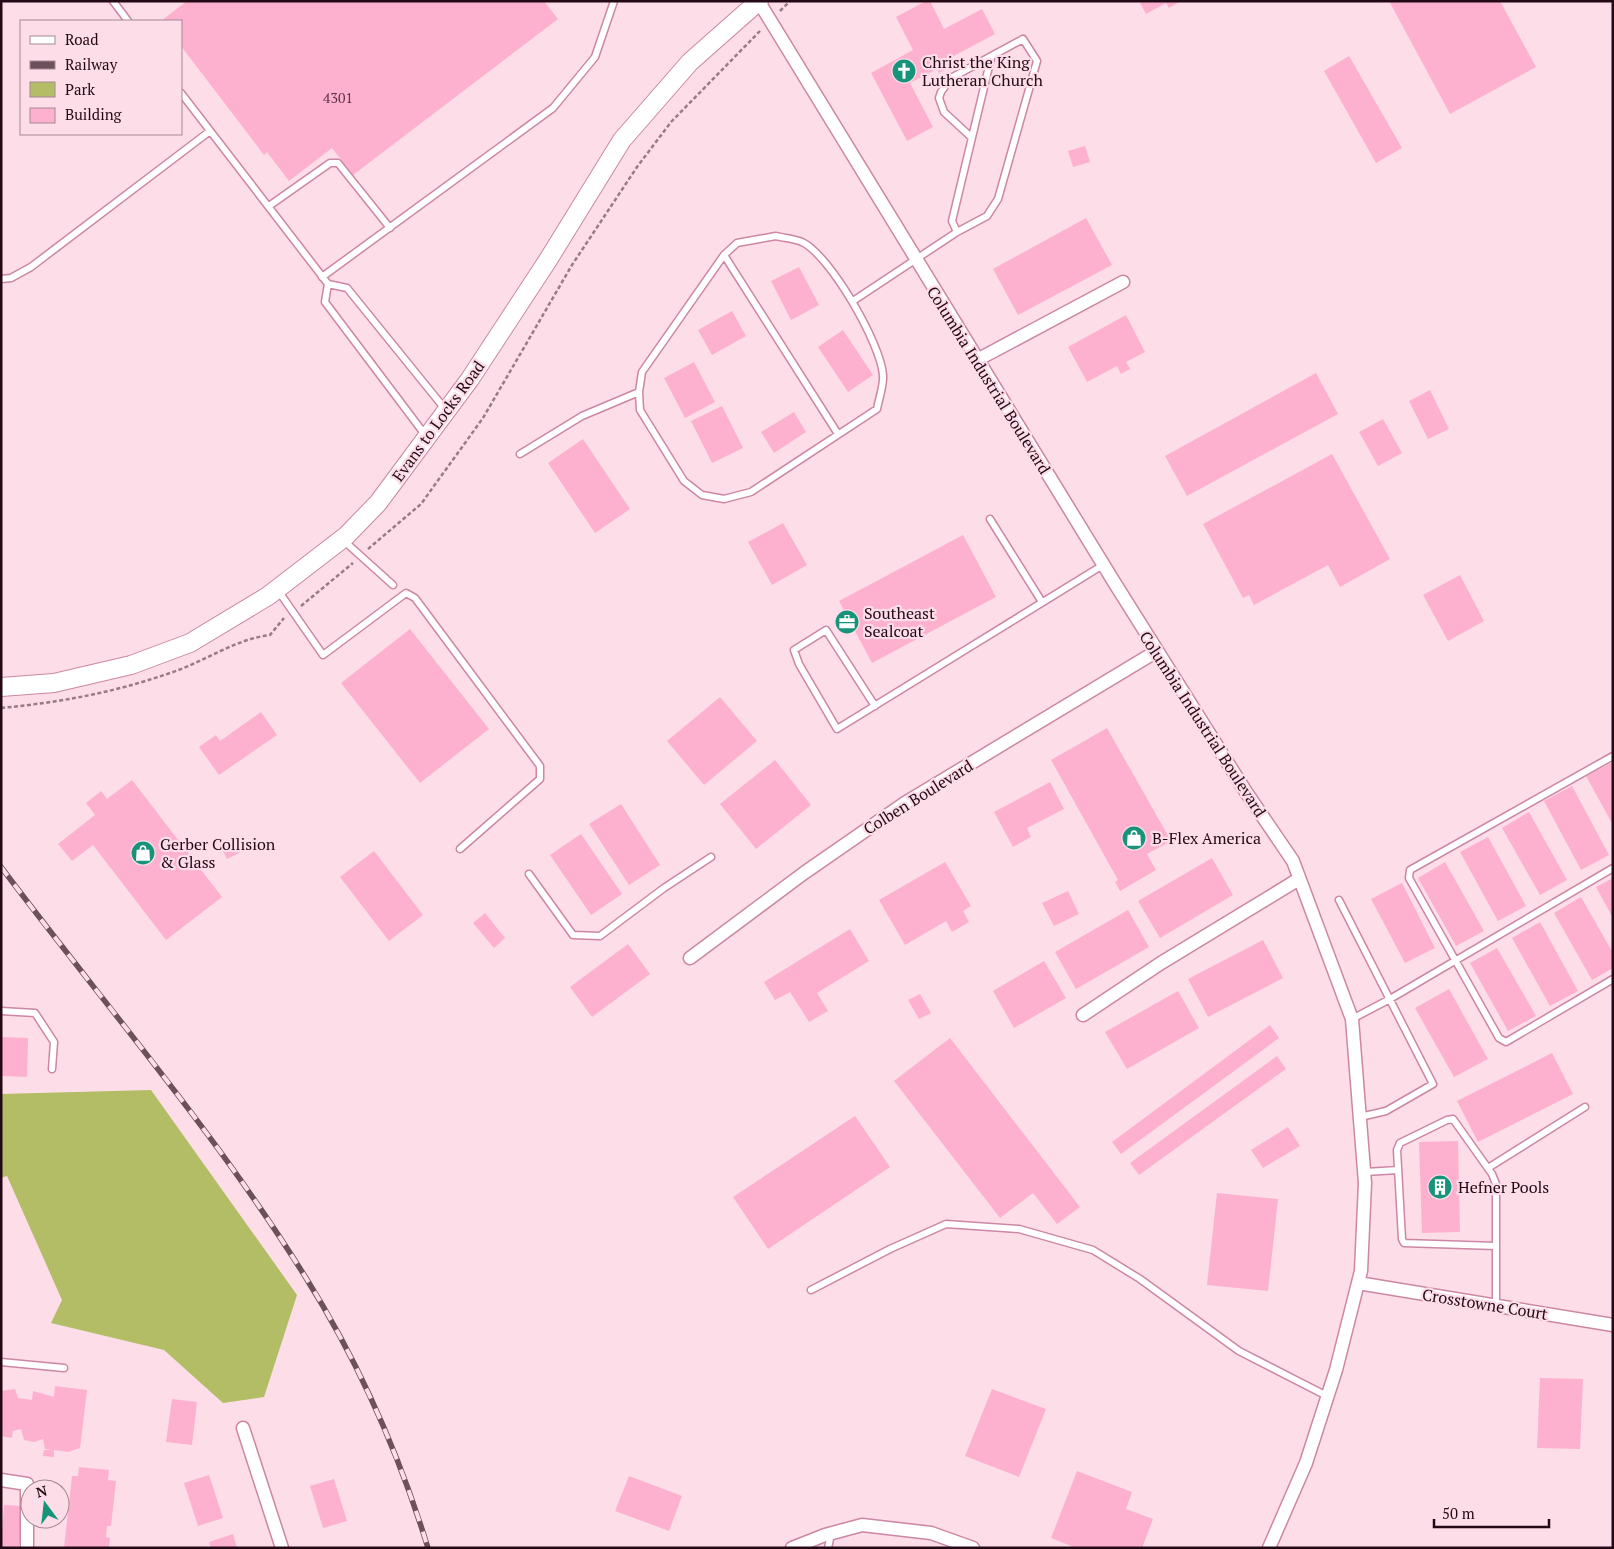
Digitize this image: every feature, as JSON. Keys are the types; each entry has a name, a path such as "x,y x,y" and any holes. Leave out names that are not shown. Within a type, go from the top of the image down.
{"street":[{"name":"Columbia Industrial Boulevard","path":"759,1 915,260 1103,565 1246,792 1293,861 1352,1018 1365,1172 1361,1271 1328,1396 1306,1463 1269,1548"},
{"name":"Evans to Locks Road","path":"1,687 54,683 131,665 190,643 277,589 342,539 378,503 470,379 548,260 622,140 690,62 759,1"},
{"path":"977,360 1124,282"},
{"name":"Colben Boulevard","path":"690,958 804,873 905,803 1157,651"},
{"path":"1083,1015 1161,963 1299,879"},
{"name":"Crosstowne Court","path":"1358,1283 1613,1325"},
{"path":"243,1428 282,1548"},
{"path":"1,1480 27,1484 27,1548"},
{"path":"792,1548 831,1534 862,1526 930,1533 973,1548"}],"lane":[{"path":"113,1 127,20"},
{"path":"322,277 553,108 596,57 614,1"},
{"path":"852,301 957,232 987,216 998,199 1037,61 1023,39 952,78 945,85 939,98 944,112 970,137"},
{"path":"957,232 952,221 970,137 990,58"},
{"path":"182,94 322,277 328,284 347,288 446,410"},
{"path":"1,279 11,278 31,267 210,131"},
{"path":"269,206 330,163 338,162 390,228"},
{"path":"776,236 802,242 820,257 852,301 877,354 883,375 876,408 751,492 724,499 702,496 684,481 640,410 639,392 642,372 724,255 737,243 776,236"},
{"path":"724,255 838,434"},
{"path":"328,284 325,302 427,437"},
{"path":"520,454 582,416 639,392"},
{"path":"990,519 1042,602"},
{"path":"342,539 393,585"},
{"path":"876,706 826,630 794,650 799,664 837,730 876,706 1042,602 1103,565"},
{"path":"277,589 324,655 406,593 415,598 540,766 540,779 460,849"},
{"path":"1613,756 1410,870 1409,878 1499,1038 1506,1042 1613,980"},
{"path":"529,874 573,935 600,936 664,888 710,857"},
{"path":"1352,1018 1390,998 1613,868"},
{"path":"1339,900 1433,1084 1386,1111 1360,1117"},
{"path":"1,1011 35,1014 54,1042 52,1069"},
{"path":"1488,1168 1585,1107"},
{"path":"1496,1246 1404,1243 1397,1150 1400,1143 1447,1120 1452,1120 1488,1168 1496,1184 1496,1246 1496,1306"},
{"path":"1365,1172 1398,1170"},
{"path":"811,1290 890,1249 946,1224 1019,1229 1093,1250 1140,1279 1173,1305 1239,1351 1328,1396"},
{"path":"1,1362 64,1368"},
{"path":"828,1548 831,1534"}],"path":[{"path":"369,548 421,504 483,418 572,265 626,182 671,122 739,51"},
{"path":"303,605 349,567"},
{"path":"1,708 79,699 172,673 254,637 270,635 275,632 282,620"}],"green space":[{"path":"151,1090 297,1295 264,1397 223,1403 164,1350 51,1323 62,1300 7,1176 1,1178 1,1094"}],"building":[{"path":"187,1 544,1 558,19 353,175 332,148 289,181 267,152 264,155 182,47 182,20 162,20"},
{"name":"Christ the King Lutheran Church","path":"926,1 930,1 944,29 982,9 995,34 950,58 954,65 939,73 937,69 910,83 933,127 907,141 871,73 913,50 896,17"},
{"path":"1139,1 1181,1 1169,8 1166,3 1146,14"},
{"path":"1389,1 1500,1 1536,67 1450,114"},
{"path":"1349,56 1402,148 1376,163 1324,71"},
{"path":"1085,146 1090,162 1073,167 1068,151"},
{"path":"1086,218 1112,265 1018,315 993,269"},
{"path":"799,267 819,305 791,320 771,281"},
{"path":"732,311 746,336 712,355 698,330"},
{"path":"1126,315 1145,352 1126,362 1130,369 1121,374 1117,366 1087,382 1068,347"},
{"path":"843,330 873,375 848,392 818,347"},
{"path":"694,362 715,402 685,418 664,378"},
{"path":"1316,373 1338,414 1187,496 1165,456"},
{"path":"1430,390 1449,429 1428,439 1409,401"},
{"path":"722,406 743,448 712,463 691,421"},
{"path":"794,412 806,432 774,453 761,432"},
{"path":"1383,419 1402,453 1378,466 1359,432"},
{"path":"583,439 630,509 595,533 548,463"},
{"path":"1332,454 1390,559 1340,587 1328,565 1254,605 1249,595 1243,598 1203,524"},
{"path":"783,523 807,565 772,585 748,542"},
{"path":"963,535 996,597 872,663 839,601"},
{"path":"1460,575 1484,621 1448,641 1423,595"},
{"path":"410,629 489,729 420,783 341,683"},
{"path":"720,697 757,741 704,785 667,741"},
{"path":"261,712 277,735 219,775 199,747 216,735 220,741"},
{"path":"1107,728 1171,841 1147,854 1156,870 1120,891 1115,882 1118,880 1051,760"},
{"path":"775,760 811,805 756,849 720,804"},
{"path":"1613,762 1613,825 1586,776"},
{"name":"Gerber Collision & Glass","path":"132,780 222,897 166,940 93,845 72,861 58,844 95,815 86,803 101,791 107,799"},
{"path":"1050,782 1064,809 1027,828 1031,837 1013,847 994,812"},
{"path":"1572,786 1609,855 1581,870 1544,801"},
{"path":"621,804 660,865 629,885 589,824"},
{"path":"1529,812 1567,880 1540,895 1502,828"},
{"path":"581,834 622,894 591,915 550,855"},
{"path":"238,836 245,850 227,859 220,845"},
{"path":"1488,837 1526,906 1498,921 1460,852"},
{"path":"374,851 423,915 389,941 340,877"},
{"path":"1212,858 1233,895 1160,938 1138,901"},
{"path":"945,862 971,906 963,911 969,922 952,932 946,921 905,945 879,900"},
{"path":"1445,862 1484,931 1456,946 1418,878"},
{"path":"1613,878 1613,918 1596,887"},
{"path":"1402,883 1435,948 1405,963 1371,899"},
{"path":"1068,891 1079,914 1054,926 1042,903"},
{"path":"1581,897 1613,953 1613,968 1592,980 1554,913"},
{"path":"1128,910 1149,947 1076,989 1055,952"},
{"path":"485,913 505,938 494,948 473,923"},
{"path":"1540,922 1578,991 1550,1006 1512,938"},
{"path":"850,929 869,961 817,993 828,1011 809,1022 790,992 775,1000 764,982"},
{"path":"1263,940 1283,978 1208,1017 1188,979"},
{"path":"628,944 650,974 592,1017 570,987"},
{"path":"1497,948 1536,1016 1508,1031 1470,963"},
{"path":"1044,961 1066,998 1014,1028 993,991"},
{"path":"1449,989 1488,1059 1454,1077 1415,1008"},
{"path":"1178,991 1199,1028 1127,1069 1105,1032"},
{"path":"920,994 931,1013 919,1019 908,1000"},
{"path":"1270,1025 1279,1038 1121,1154 1112,1142"},
{"path":"1,1037 28,1038 27,1077 1,1076"},
{"path":"950,1038 1080,1207 1057,1224 1033,1193 1000,1218 894,1081"},
{"path":"1552,1053 1573,1094 1478,1142 1457,1101"},
{"path":"1277,1056 1286,1069 1139,1175 1130,1163"},
{"path":"855,1116 890,1167 768,1249 733,1197"},
{"path":"1288,1127 1300,1146 1263,1168 1251,1150"},
{"name":"Hefner Pools","path":"1458,1141 1460,1232 1422,1233 1419,1142"},
{"path":"1217,1193 1278,1199 1268,1291 1207,1285"},
{"path":"1540,1378 1583,1379 1580,1449 1537,1448"},
{"path":"55,1386 87,1390 80,1448 68,1452 54,1450 54,1457 43,1456 44,1450 52,1450 45,1449 43,1439 34,1442 24,1440 21,1429 13,1431 12,1438 1,1436 1,1391 15,1389 18,1398 32,1400 33,1391 54,1397"},
{"path":"992,1389 1046,1409 1019,1477 965,1456"},
{"path":"172,1399 197,1402 192,1445 166,1442"},
{"path":"79,1467 109,1470 108,1480 116,1481 111,1526 107,1526 106,1537 110,1538 109,1548 64,1548 66,1529 70,1529 72,1476 78,1476"},
{"path":"1077,1471 1132,1492 1126,1509 1153,1519 1142,1548 1076,1548 1051,1538"},
{"path":"209,1475 223,1518 198,1526 184,1483"},
{"path":"629,1476 682,1496 669,1531 615,1511"},
{"path":"334,1479 347,1521 323,1528 310,1486"},
{"path":"4,1505 20,1506 19,1548 1,1548"},
{"path":"233,1534 237,1548 211,1548 209,1542"}],"railway":[{"path":"1,867 197,1120 271,1224 306,1278 343,1342 376,1409 404,1478 428,1548"}],"place":[{"name":"Christ the King Lutheran Church","path":"904,71"},
{"name":"Southeast Sealcoat","path":"847,622"},
{"name":"B-Flex America","path":"1134,838"},
{"name":"Gerber Collision & Glass","path":"143,853"},
{"name":"Hefner Pools","path":"1440,1187"}]}
